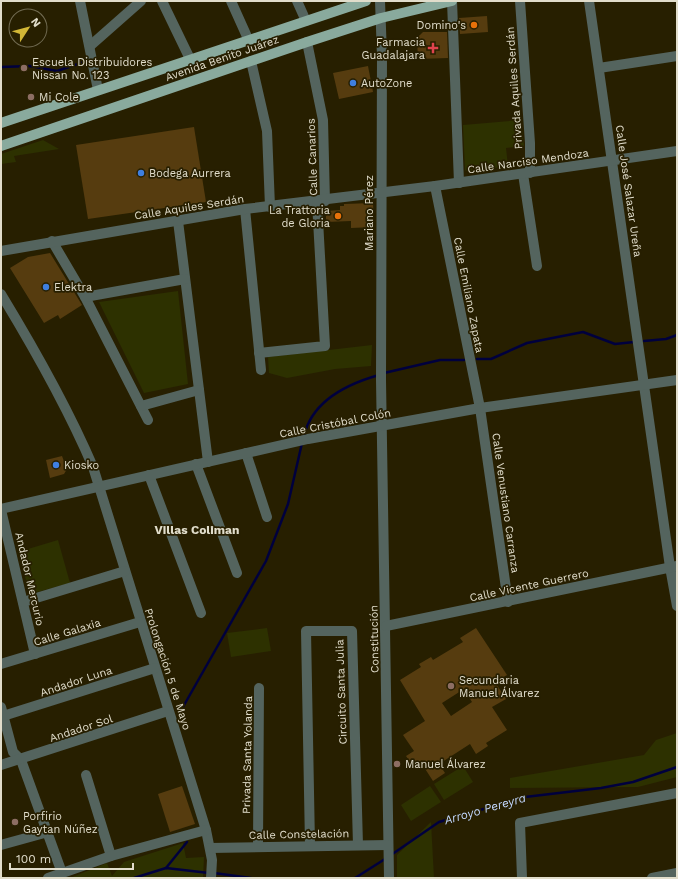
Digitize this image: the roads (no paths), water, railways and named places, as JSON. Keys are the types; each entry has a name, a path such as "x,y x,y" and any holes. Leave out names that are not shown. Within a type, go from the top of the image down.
{"main road":[{"name":"Avenida Benito Juárez","path":"1,146 381,18 452,1"},
{"name":"Avenida Benito Juárez","path":"1,123 98,90 191,61 306,20 362,2"}],"street":[{"path":"80,1 98,90"},
{"path":"90,46 141,1"},
{"path":"162,1 191,61"},
{"path":"231,1 249,41"},
{"path":"297,1 306,20"},
{"name":"Mariano Pérez","path":"380,1 382,426"},
{"path":"452,1 459,183"},
{"name":"Privada Aquiles Serdán","path":"520,1 530,143 526,173 537,266"},
{"name":"Calle José Salazar Ureña","path":"589,1 673,566 677,606"},
{"name":"Calle Canarios","path":"259,353 325,346 321,202 323,120 307,42"},
{"path":"599,68 677,56"},
{"path":"251,61 267,131 270,207"},
{"name":"Calle Narciso Mendoza","path":"382,193 677,151"},
{"name":"Calle Emiliano Zapata","path":"435,186 480,408"},
{"name":"Calle Aquiles Serdán","path":"1,251 52,241 245,210 321,202 382,193"},
{"path":"245,210 261,370"},
{"path":"178,221 208,462"},
{"path":"52,241 85,297 148,420"},
{"path":"85,297 185,279"},
{"name":"Prolongación 5 de Mayo","path":"1,294 39,358 76,427 93,467 124,571 206,830 212,860 211,878"},
{"name":"Calle Cristóbal Colón","path":"1,510 308,439 480,408 677,380"},
{"path":"141,406 199,390"},
{"name":"Calle Venustiano Carranza","path":"480,408 508,602"},
{"name":"Constitución","path":"382,426 389,875"},
{"path":"246,453 267,517"},
{"path":"196,464 236,573"},
{"path":"149,475 201,613"},
{"name":"Andador Mercurio","path":"1,510 35,654"},
{"name":"Calle Vicente Guerrero","path":"386,626 508,602 673,566"},
{"path":"23,602 124,571"},
{"name":"Calle Galaxia","path":"1,664 140,622"},
{"name":"Circuito Santa Julia","path":"310,845 306,631 352,631 358,845"},
{"name":"Andador Luna","path":"2,712 155,668"},
{"name":"Privada Santa Yolanda","path":"258,846 259,688"},
{"name":"Andador Sol","path":"1,765 21,760 168,711"},
{"path":"2,712 13,752 21,760 62,873"},
{"path":"86,775 111,856"},
{"path":"522,878 520,823 677,792"},
{"path":"48,878 111,856 206,830"},
{"path":"1,845 48,832"},
{"name":"Calle Constelación","path":"210,848 358,845 388,849"},
{"path":"652,878 677,873"}],"waterway":[{"path":"1,67 30,66 57,71 90,60"},
{"path":"477,359 491,359 527,343 583,332 615,344 634,342"},
{"path":"644,341 666,339 677,335"},
{"path":"384,373 440,360 464,360"},
{"path":"304,436 308,424 315,413 332,396 355,383 379,375"},
{"path":"179,714 266,561 288,504 302,443"},
{"name":"Arroyo Pereyra","path":"391,855 439,822 525,797 601,788 633,782 677,767"},
{"path":"166,868 187,842"},
{"name":"Arroyo Pereyra","path":"355,878 385,859"},
{"name":"Arroyo Pereyra","path":"134,878 166,868 209,873"},
{"name":"Arroyo Pereyra","path":"214,873 251,878"}],"place":[{"name":"Domino's","path":"474,25"},
{"name":"Farmacia Guadalajara","path":"433,48"},
{"name":"Escuela Distribuidores Nissan No. 123","path":"24,68"},
{"name":"AutoZone","path":"353,83"},
{"name":"Mi Cole","path":"31,97"},
{"name":"Bodega Aurrera","path":"141,173"},
{"name":"La Trattoria de Gloria","path":"338,216"},
{"name":"Elektra","path":"46,287"},
{"name":"Kiosko","path":"56,465"},
{"name":"Secundaria Manuel Álvarez","path":"451,686"},
{"name":"Manuel Álvarez","path":"397,764"},
{"name":"Porfirio Gaytan Núñez","path":"15,822"}],"district":[{"name":"Villas Coliman","path":"197,530"}]}
